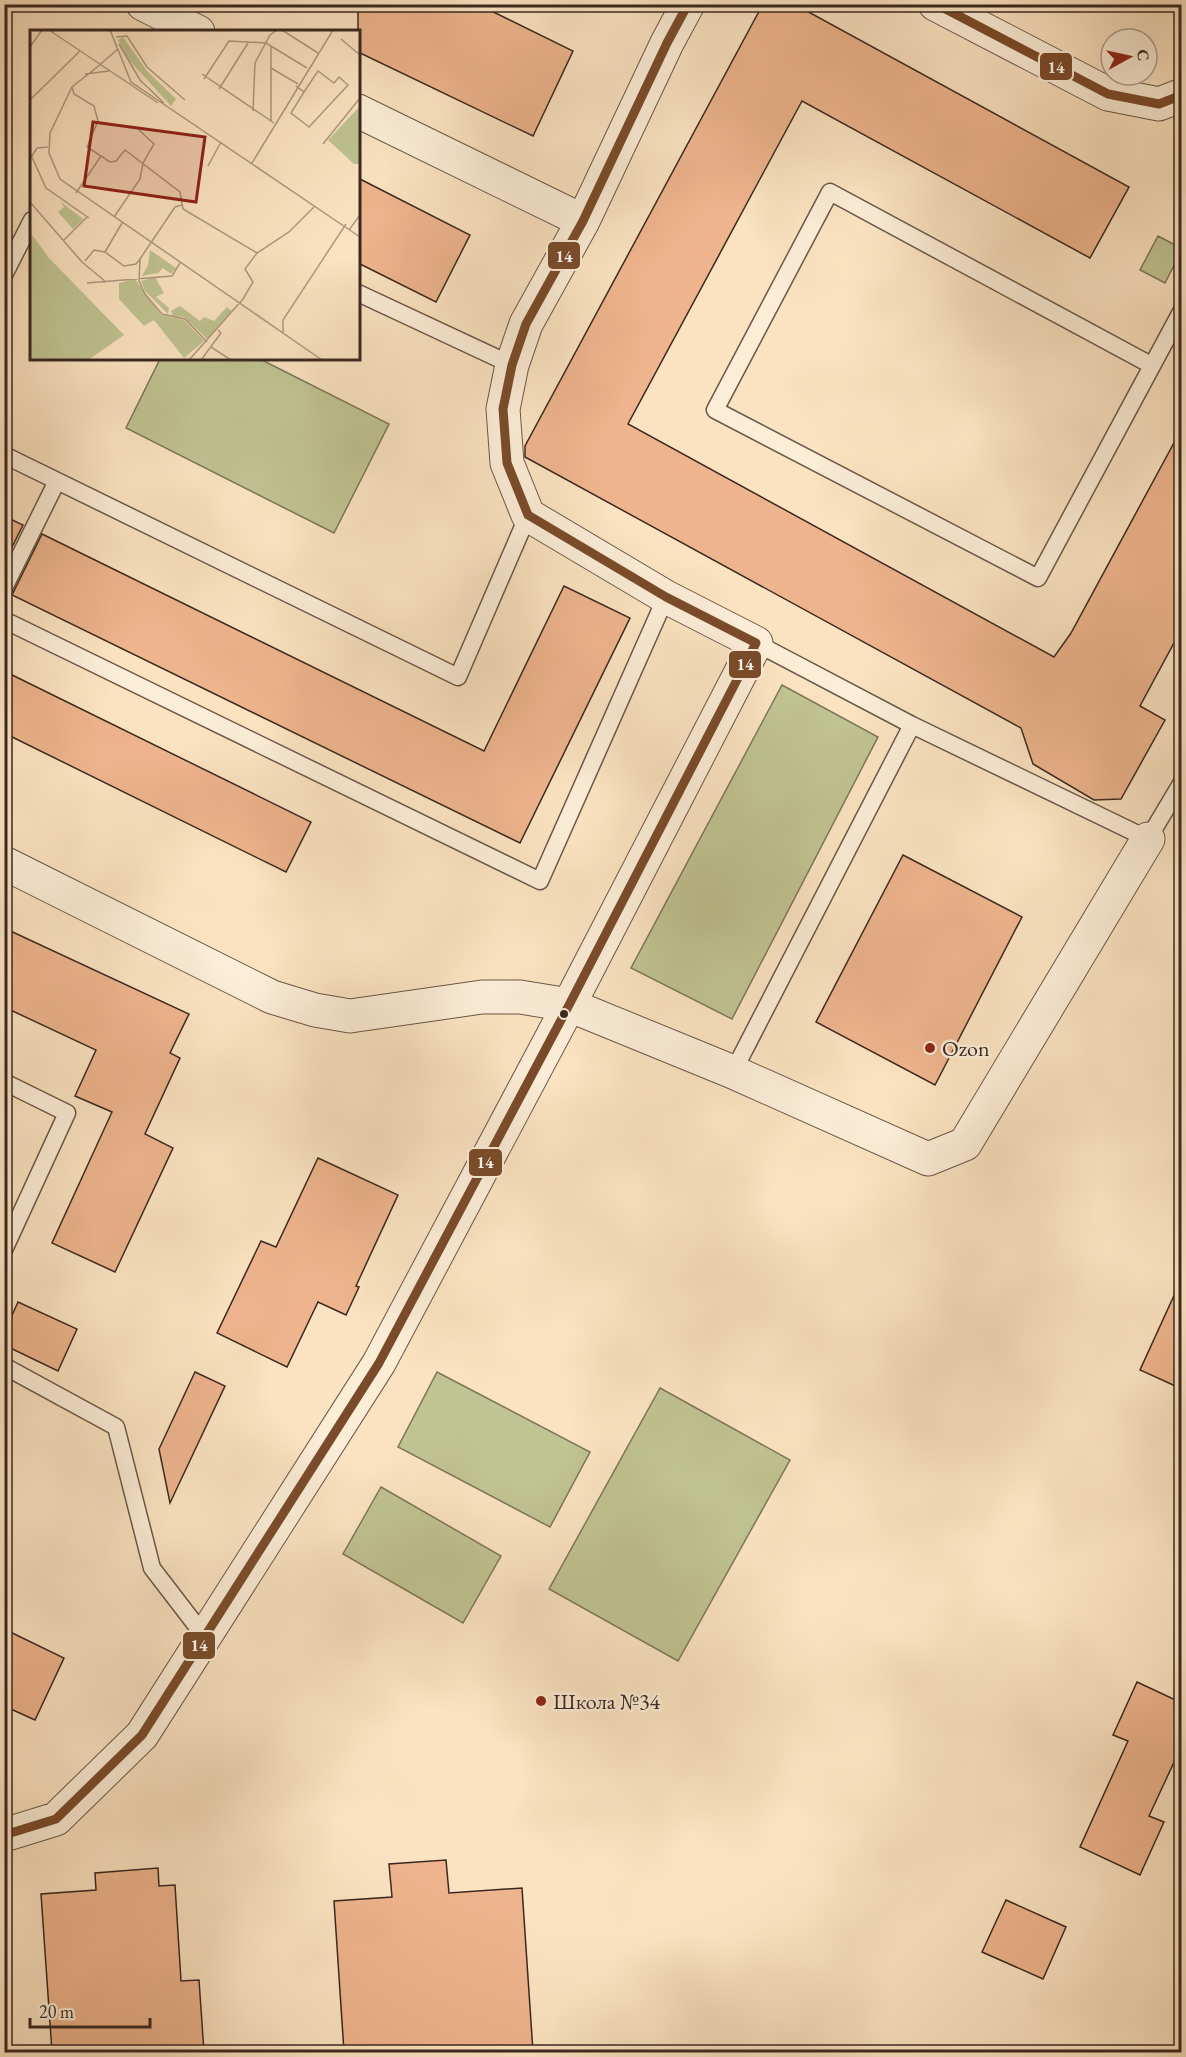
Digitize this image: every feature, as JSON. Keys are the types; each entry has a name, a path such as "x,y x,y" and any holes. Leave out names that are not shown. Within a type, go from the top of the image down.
{"street":[{"path":"143,4 194,30"},
{"path":"4,1835 56,1819 142,1735 379,1364 756,643 666,597 528,515 507,463 503,409 512,365 526,324 583,221 667,43 688,4"},
{"path":"954,9 1108,94 1159,104 1182,95"},
{"path":"360,112 583,221"},
{"path":"4,863 272,997 315,1010 350,1016 482,997 520,997 568,1005 732,1072 928,1159 965,1144 1148,839"}],"lane":[{"path":"1151,365 830,192 715,410 1038,578 1182,310"},
{"path":"4,275 30,224"},
{"path":"360,294 512,365"},
{"path":"4,455 458,677 528,515"},
{"path":"4,588 57,481"},
{"path":"4,620 540,881 666,597"},
{"path":"756,643 912,725 1148,839 1182,782"},
{"path":"732,1072 912,725"},
{"path":"4,1082 67,1113 4,1250"},
{"path":"5,1369 116,1427 152,1568 205,1637"}],"green space":[{"path":"1158,236 1181,248 1165,283 1140,270"},
{"path":"160,360 262,360 389,424 334,533 126,428"},
{"path":"782,685 878,737 732,1019 631,968"},
{"path":"437,1372 590,1452 550,1527 398,1447"},
{"path":"660,1388 790,1460 678,1661 549,1589"},
{"path":"381,1487 501,1556 463,1623 343,1554"}],"building":[{"path":"358,4 477,4 573,51 533,136 360,53 360,30 358,30"},
{"path":"763,4 794,4 1129,187 1090,258 802,101 628,424 1054,657 1071,633 1182,428 1182,628 1140,706 1165,720 1121,799 1094,800 1033,764 1021,728 525,457 525,446"},
{"path":"360,179 470,235 436,302 360,264"},
{"path":"4,516 23,525 4,563"},
{"path":"42,534 484,751 564,586 630,618 520,843 12,595"},
{"path":"4,671 311,822 286,872 4,733"},
{"path":"903,855 1022,917 935,1085 816,1022"},
{"path":"4,928 189,1014 170,1053 180,1058 145,1134 173,1148 115,1272 52,1243 112,1112 75,1096 96,1050 4,1007"},
{"path":"318,1158 398,1195 356,1286 359,1287 346,1315 318,1302 287,1367 217,1333 261,1241 276,1247"},
{"path":"1182,1278 1182,1389 1140,1370"},
{"path":"18,1302 77,1329 58,1371 4,1345 4,1333"},
{"path":"195,1372 225,1386 170,1503 159,1449"},
{"path":"4,1629 64,1658 35,1720 4,1706"},
{"path":"1137,1682 1182,1703 1182,1745 1149,1816 1164,1822 1140,1875 1080,1847 1128,1741 1113,1735"},
{"path":"446,1860 449,1893 522,1888 533,2052 344,2052 334,1901 392,1897 389,1864"},
{"path":"158,1868 159,1886 175,1885 181,1981 199,1980 204,2052 52,2052 41,1894 96,1890 95,1873"},
{"path":"1006,1900 1066,1927 1043,1979 982,1952"}],"transit line":[{"name":"14","path":"4,1835 56,1819 142,1735 379,1363 569,1005 756,643 666,597 528,515 507,463 503,409 512,365 526,324 583,221 667,43 688,4"},
{"name":"14","path":"936,4 1108,94 1159,104 1182,95"}],"place":[{"name":"Ozon","path":"930,1048"},
{"name":"Школа №34","path":"541,1701"}]}
